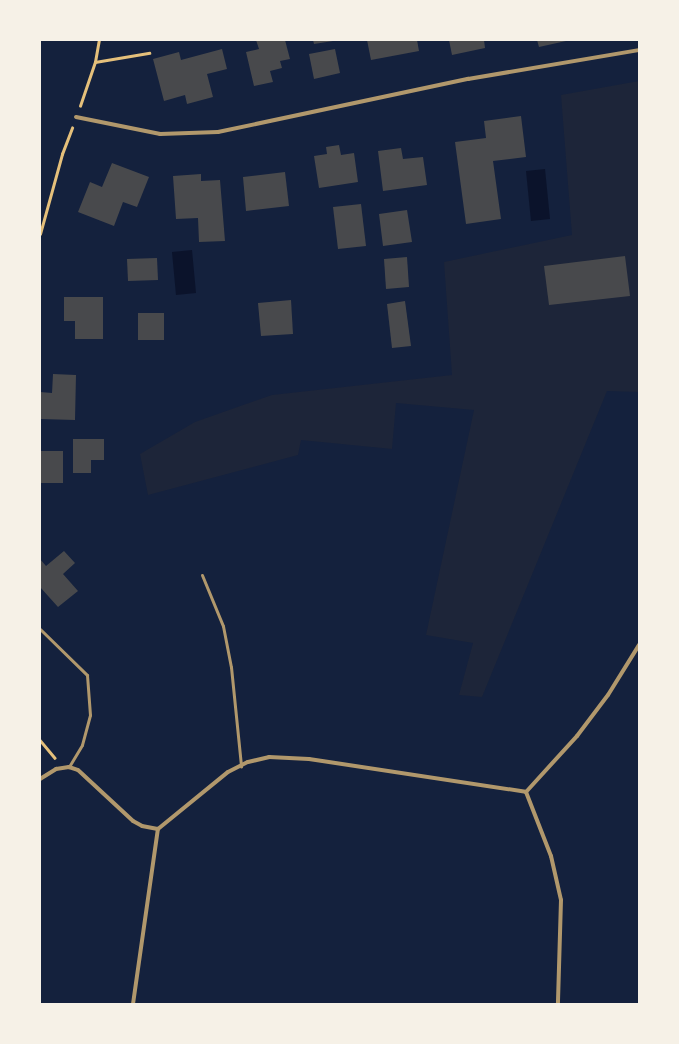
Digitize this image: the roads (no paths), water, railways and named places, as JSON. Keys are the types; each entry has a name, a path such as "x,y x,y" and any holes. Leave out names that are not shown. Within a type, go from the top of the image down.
{"street":[{"path":"76,117 160,134 218,132 445,83 639,50"},
{"path":"526,792 577,736 608,695 639,645"},
{"path":"133,1004 158,829 207,787 241,766 269,757 291,757 526,792"},
{"path":"40,779 56,769 70,767 84,774 133,821 142,826 158,829"},
{"path":"526,792 553,862 561,900 558,1004"}],"lane":[{"path":"202,575 223,626 230,660 241,766"},
{"path":"40,629 87,675 90,715 82,745 70,767"}]}
